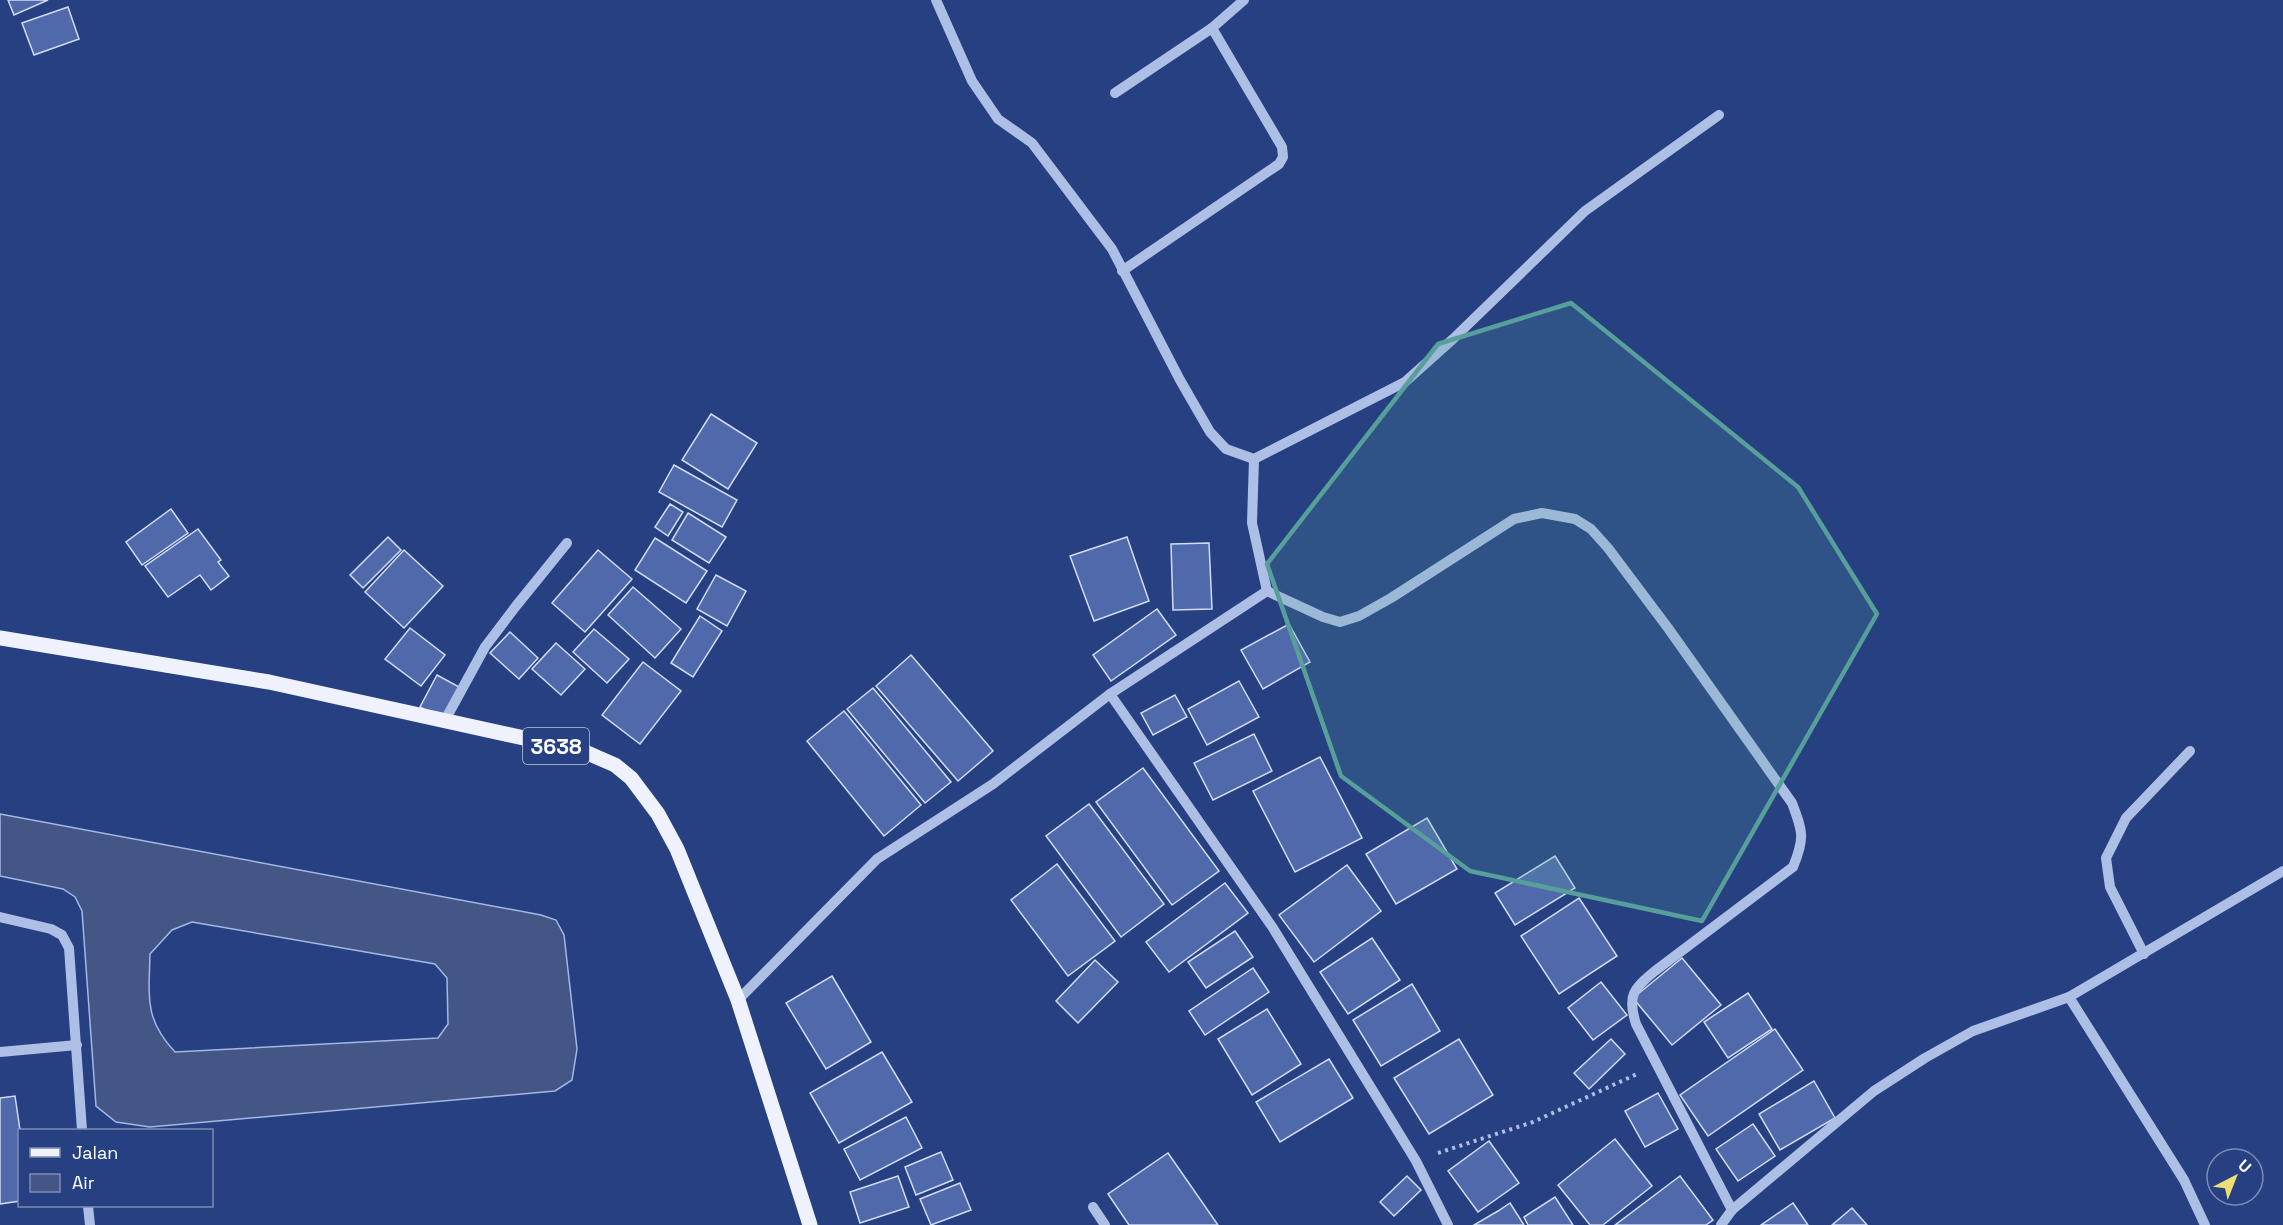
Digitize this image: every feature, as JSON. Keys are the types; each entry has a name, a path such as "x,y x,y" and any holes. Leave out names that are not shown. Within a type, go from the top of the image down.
{"main road":[{"name":"3638","path":"0,638 269,682 583,751 615,765 631,778 658,814 677,849 738,1000 810,1225"}],"street":[{"path":"936,0 972,81 998,119 1032,143 1112,249 1210,432 1226,448 1254,459 1405,382 1453,339 1585,211 1719,115"},
{"path":"1115,93 1212,28 1244,0"},
{"path":"1122,271 1279,164 1282,157 1282,147 1212,28"},
{"path":"1254,459 1252,523 1267,591"},
{"path":"1267,591 1323,617 1340,622 1359,616 1391,598 1514,519 1542,513 1575,519 1591,529 1608,548 1792,802 1802,829 1801,848 1792,867 1655,971 1634,991 1631,1009 1636,1024 1732,1209"},
{"path":"444,722 485,647 567,543"},
{"path":"738,1000 877,859 993,784 1110,694 1267,591"},
{"path":"1110,694 1273,928 1416,1161 1448,1225"},
{"path":"2144,954 2110,887 2106,858 2126,818 2190,751"},
{"path":"1720,1225 1732,1209 1874,1091 1925,1058 1973,1031 2069,997 2283,871"},
{"path":"0,917 51,929 62,935 69,948 82,1129"},
{"path":"2069,997 2184,1180 2205,1225"},
{"path":"0,1052 77,1045"},
{"path":"88,1207 90,1225"},
{"path":"1093,1207 1105,1225"}],"path":[{"path":"1416,1161 1533,1122 1656,1065"}],"highlighted area":[{"path":"1571,303 1798,487 1877,614 1702,921 1470,871 1341,776 1267,564 1438,344"}],"water":[{"path":"0,814 541,915 556,920 564,935 577,1049 572,1080 555,1091 150,1127 116,1122 96,1106 82,911 75,897 63,889 0,876","holes":["192,922 435,964 447,978 448,1024 438,1038 175,1052 158,1029 150,1007 150,954 172,930"]}],"building":[{"path":"8,0 48,0 14,15"},
{"path":"68,7 79,39 34,55 22,23"},
{"path":"711,414 757,443 728,489 682,460"},
{"path":"674,465 737,500 722,527 659,492"},
{"path":"670,504 683,512 668,536 655,527"},
{"path":"171,509 188,533 142,565 126,542"},
{"path":"688,513 726,537 709,563 672,540"},
{"path":"198,529 221,560 218,562 229,576 211,590 200,575 168,597 145,566"},
{"path":"388,537 401,550 363,588 350,575"},
{"path":"1127,537 1149,601 1094,621 1070,556"},
{"path":"655,538 707,571 686,603 635,570"},
{"path":"1209,543 1212,609 1173,610 1171,544"},
{"path":"404,550 443,586 404,628 365,592"},
{"path":"598,550 632,579 585,632 552,603"},
{"path":"716,575 746,591 727,626 697,609"},
{"path":"633,587 681,629 655,658 608,615"},
{"path":"1157,609 1176,635 1111,681 1093,655"},
{"path":"700,616 722,631 693,677 671,663"},
{"path":"1289,624 1310,662 1263,689 1241,650"},
{"path":"410,628 445,655 421,686 385,659"},
{"path":"594,629 629,659 607,683 573,652"},
{"path":"510,632 538,658 519,679 490,653"},
{"path":"556,643 585,669 561,695 532,669"},
{"path":"911,655 993,751 958,781 876,686"},
{"path":"643,662 681,691 640,744 602,715"},
{"path":"437,675 461,688 444,720 420,707"},
{"path":"1239,681 1259,717 1207,745 1188,709"},
{"path":"873,688 951,782 925,803 847,709"},
{"path":"1175,695 1187,717 1153,735 1141,713"},
{"path":"844,711 921,805 884,836 807,741"},
{"path":"1254,734 1272,771 1213,800 1194,763"},
{"path":"1320,757 1362,838 1295,872 1253,791"},
{"path":"1143,768 1219,871 1172,905 1096,802"},
{"path":"1089,804 1164,904 1121,937 1046,836"},
{"path":"1427,818 1457,869 1396,904 1366,854"},
{"path":"1555,856 1575,888 1515,925 1495,893"},
{"path":"1057,864 1115,941 1068,976 1011,900"},
{"path":"1347,865 1381,911 1314,962 1279,915"},
{"path":"1225,883 1248,913 1169,972 1146,942"},
{"path":"1579,898 1617,956 1559,994 1521,936"},
{"path":"1235,931 1253,957 1206,988 1188,962"},
{"path":"1372,938 1400,980 1348,1014 1320,972"},
{"path":"1682,958 1721,1005 1672,1045 1633,998"},
{"path":"1095,960 1118,982 1078,1023 1056,1001"},
{"path":"1253,968 1269,992 1205,1035 1189,1011"},
{"path":"832,976 871,1042 826,1069 786,1003"},
{"path":"1601,982 1627,1015 1593,1040 1568,1008"},
{"path":"1412,984 1440,1031 1381,1066 1353,1020"},
{"path":"1748,993 1772,1029 1728,1058 1704,1022"},
{"path":"1267,1009 1301,1064 1252,1095 1218,1039"},
{"path":"1775,1029 1803,1070 1708,1136 1680,1095"},
{"path":"1459,1039 1493,1095 1429,1134 1394,1078"},
{"path":"1611,1039 1625,1054 1589,1089 1574,1073"},
{"path":"882,1052 912,1102 839,1143 810,1093"},
{"path":"1329,1059 1353,1098 1280,1142 1256,1102"},
{"path":"1814,1081 1835,1118 1780,1150 1759,1114"},
{"path":"1658,1093 1678,1129 1645,1147 1625,1111"},
{"path":"15,1096 20,1129 18,1129 18,1201 0,1204 0,1098"},
{"path":"906,1117 922,1148 860,1180 844,1149"},
{"path":"1753,1124 1775,1156 1738,1181 1716,1149"},
{"path":"1615,1139 1652,1186 1603,1225 1590,1225 1558,1185"},
{"path":"1489,1141 1519,1183 1478,1212 1448,1171"},
{"path":"941,1152 953,1180 916,1195 905,1167"},
{"path":"1168,1153 1218,1225 1129,1225 1108,1194"},
{"path":"898,1176 909,1207 860,1223 850,1192"},
{"path":"1407,1176 1421,1190 1394,1216 1380,1202"},
{"path":"1680,1176 1713,1220 1706,1225 1615,1225"},
{"path":"960,1183 971,1210 931,1225 920,1199"},
{"path":"1555,1197 1573,1225 1528,1225 1524,1217"},
{"path":"1510,1203 1524,1225 1474,1225 1498,1211"},
{"path":"1793,1203 1808,1225 1761,1225"},
{"path":"1852,1208 1867,1225 1832,1225"}]}
